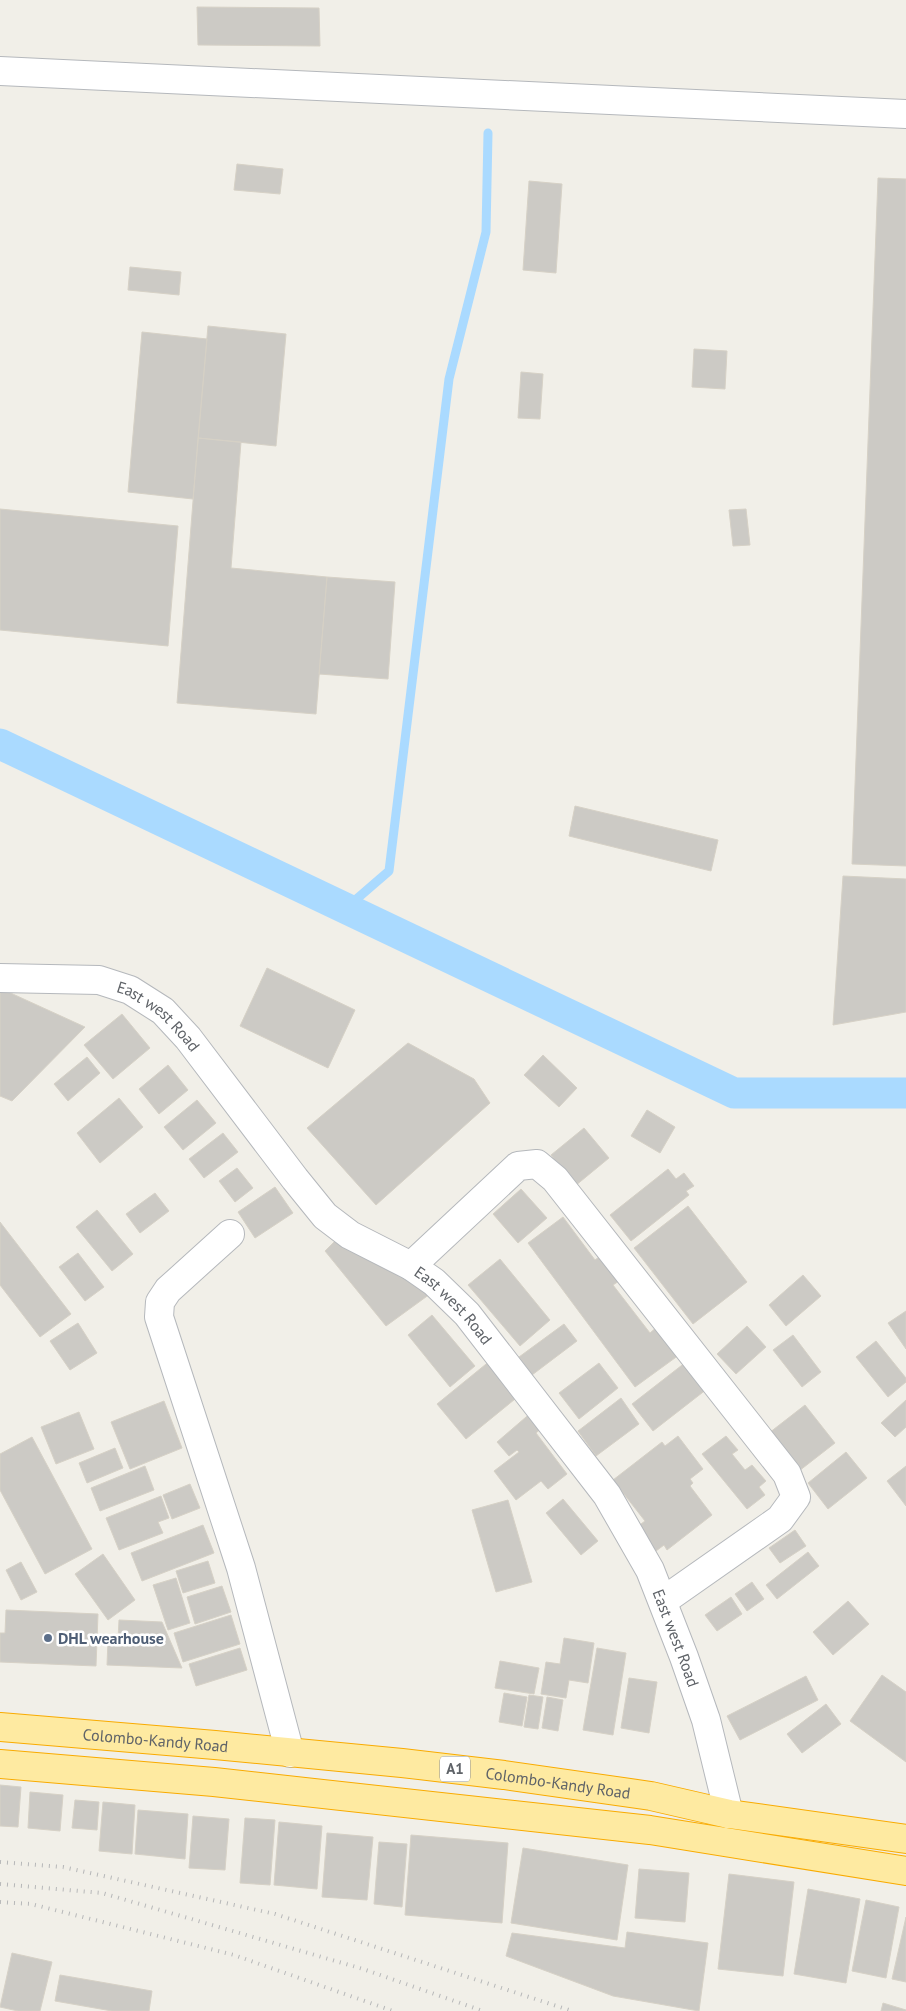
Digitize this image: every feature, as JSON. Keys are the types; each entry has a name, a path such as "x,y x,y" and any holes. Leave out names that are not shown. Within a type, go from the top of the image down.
{"highway":[{"name":"Colombo-Kandy Road","path":"0,1727 214,1745 504,1775 651,1796 729,1814 906,1839"},
{"path":"0,1764 214,1782 650,1830 906,1870"}],"street":[{"path":"0,71 906,114"},
{"name":"East west Road","path":"0,978 99,980 130,990 163,1011 188,1038 325,1216 350,1234 411,1266 434,1282 467,1314 607,1495 650,1570 706,1720 729,1814"},
{"path":"411,1266 518,1166 537,1164 555,1179 787,1474 796,1496 780,1519 663,1601"},
{"path":"230,1234 168,1290 160,1302 159,1317 241,1568 290,1753"}],"building":[{"path":"197,7 319,8 320,46 198,45"},
{"path":"237,164 283,169 280,194 234,190"},
{"path":"878,178 906,179 906,866 852,864"},
{"path":"529,181 562,184 556,273 523,270"},
{"path":"130,267 181,272 179,295 128,290"},
{"path":"208,326 286,334 276,446 198,438"},
{"path":"142,332 207,339 193,499 128,492"},
{"path":"694,349 727,351 725,389 692,387"},
{"path":"521,372 543,374 540,419 518,418"},
{"path":"198,438 241,442 231,568 327,577 316,714 177,703"},
{"path":"0,509 178,526 168,646 0,630"},
{"path":"746,509 750,545 733,546 729,510"},
{"path":"327,577 395,582 388,679 319,674"},
{"path":"575,806 718,840 711,871 569,836"},
{"path":"843,876 906,879 906,1012 833,1025"},
{"path":"267,968 355,1010 328,1068 240,1026"},
{"path":"4,990 85,1027 12,1101 0,1096 0,991"},
{"path":"122,1014 150,1048 113,1079 84,1045"},
{"path":"408,1043 474,1079 490,1103 376,1205 307,1128"},
{"path":"543,1055 577,1088 559,1107 524,1075"},
{"path":"87,1057 100,1073 68,1101 54,1084"},
{"path":"168,1065 188,1090 159,1114 139,1089"},
{"path":"119,1098 143,1127 100,1163 77,1133"},
{"path":"197,1100 216,1123 183,1150 164,1127"},
{"path":"647,1110 675,1127 660,1153 631,1136"},
{"path":"584,1128 609,1158 575,1186 551,1155"},
{"path":"223,1133 238,1152 204,1178 189,1159"},
{"path":"237,1168 253,1188 235,1202 219,1181"},
{"path":"668,1169 676,1179 684,1173 694,1186 686,1191 689,1195 631,1241 610,1215"},
{"path":"275,1187 293,1213 255,1238 238,1212"},
{"path":"521,1189 547,1218 518,1243 493,1214"},
{"path":"155,1193 169,1211 140,1233 126,1214"},
{"path":"688,1206 747,1282 693,1324 634,1248"},
{"path":"97,1210 133,1254 112,1271 76,1227"},
{"path":"563,1217 595,1260 603,1254 622,1279 613,1285 650,1333 658,1326 679,1355 635,1387 528,1243"},
{"path":"0,1222 71,1314 40,1337 0,1285"},
{"path":"335,1241 416,1275 430,1294 386,1326 325,1251"},
{"path":"78,1253 104,1287 85,1301 59,1267"},
{"path":"500,1259 550,1320 520,1346 468,1285"},
{"path":"803,1275 821,1296 786,1326 769,1305"},
{"path":"906,1311 906,1349 888,1323"},
{"path":"432,1315 475,1366 450,1387 408,1335"},
{"path":"78,1323 97,1353 70,1370 50,1341"},
{"path":"564,1324 577,1341 532,1375 519,1357"},
{"path":"747,1326 766,1347 736,1374 717,1354"},
{"path":"793,1335 821,1372 802,1387 773,1350"},
{"path":"876,1341 906,1378 906,1382 888,1397 856,1357"},
{"path":"491,1360 520,1395 466,1439 437,1404"},
{"path":"686,1362 707,1389 653,1431 632,1404"},
{"path":"599,1363 618,1388 579,1419 559,1393"},
{"path":"621,1398 639,1424 596,1456 578,1431"},
{"path":"906,1400 906,1427 895,1437 881,1423"},
{"path":"164,1401 182,1448 130,1469 111,1422"},
{"path":"805,1405 835,1443 799,1471 769,1433"},
{"path":"533,1411 545,1425 536,1433 567,1474 548,1489 541,1481 516,1500 494,1471 519,1452 517,1450 509,1456 497,1442"},
{"path":"79,1412 94,1449 56,1464 41,1427"},
{"path":"678,1436 703,1469 690,1479 693,1483 690,1486 712,1515 667,1550 664,1545 656,1551 637,1527 645,1521 613,1480 662,1442 665,1446"},
{"path":"726,1436 738,1450 732,1454 745,1470 752,1465 766,1481 759,1487 765,1495 747,1509 702,1454"},
{"path":"32,1437 92,1549 45,1574 0,1490 0,1454"},
{"path":"115,1448 123,1468 87,1483 79,1463"},
{"path":"846,1452 867,1478 828,1509 808,1483"},
{"path":"145,1466 154,1490 100,1511 91,1488"},
{"path":"906,1466 906,1506 887,1481"},
{"path":"190,1484 200,1508 172,1519 163,1495"},
{"path":"161,1496 169,1518 158,1522 163,1533 119,1550 106,1518"},
{"path":"563,1499 598,1541 581,1555 546,1513"},
{"path":"508,1500 532,1582 496,1592 472,1510"},
{"path":"203,1525 214,1553 142,1581 131,1553"},
{"path":"795,1530 806,1546 780,1563 769,1548"},
{"path":"808,1552 819,1566 777,1599 766,1585"},
{"path":"103,1554 135,1600 108,1620 75,1574"},
{"path":"208,1561 215,1583 183,1593 176,1571"},
{"path":"21,1562 37,1592 21,1600 6,1570"},
{"path":"176,1578 190,1623 168,1630 153,1585"},
{"path":"752,1582 764,1599 747,1611 735,1594"},
{"path":"222,1586 231,1612 195,1624 187,1597"},
{"path":"731,1597 742,1614 717,1631 705,1615"},
{"path":"848,1601 869,1624 833,1655 813,1632"},
{"path":"6,1610 98,1614 96,1666 0,1662 0,1633 5,1633"},
{"path":"231,1615 240,1644 183,1662 174,1633"},
{"path":"119,1620 162,1622 182,1668 107,1665 108,1640 118,1640"},
{"path":"564,1638 594,1643 588,1683 569,1680 566,1698 541,1694 546,1662 560,1664"},
{"path":"240,1648 247,1670 196,1686 189,1664"},
{"path":"597,1648 626,1653 613,1735 583,1730"},
{"path":"500,1661 539,1668 534,1694 495,1688"},
{"path":"882,1675 906,1692 906,1762 850,1721"},
{"path":"806,1676 818,1700 740,1740 727,1716"},
{"path":"629,1678 657,1682 649,1733 621,1728"},
{"path":"504,1693 527,1697 522,1726 499,1722"},
{"path":"529,1695 543,1697 538,1729 524,1727"},
{"path":"547,1697 563,1700 558,1731 542,1728"},
{"path":"826,1704 841,1724 802,1753 787,1734"},
{"path":"0,1785 21,1787 18,1827 0,1826"},
{"path":"30,1792 63,1795 60,1831 28,1828"},
{"path":"75,1800 99,1802 97,1830 72,1828"},
{"path":"103,1802 135,1805 132,1854 99,1851"},
{"path":"138,1810 188,1814 185,1859 135,1854"},
{"path":"193,1816 229,1819 225,1870 189,1868"},
{"path":"245,1818 275,1820 270,1885 240,1883"},
{"path":"279,1822 322,1826 317,1889 274,1885"},
{"path":"327,1833 373,1837 367,1900 322,1897"},
{"path":"411,1835 508,1843 502,1923 405,1915"},
{"path":"379,1842 407,1844 402,1907 374,1904"},
{"path":"523,1848 628,1865 617,1940 511,1923"},
{"path":"639,1869 689,1873 685,1922 635,1918"},
{"path":"729,1874 794,1882 783,1976 718,1969"},
{"path":"808,1889 860,1899 846,1983 794,1974"},
{"path":"866,1900 899,1907 886,1978 852,1971"},
{"path":"906,1917 906,1982 892,1979"},
{"path":"627,1932 708,1943 699,2011 613,1996 506,1956 512,1933 625,1948"},
{"path":"12,1953 52,1962 40,2011 18,2011 0,2007"},
{"path":"60,1975 152,1991 149,2011 112,2011 55,2001"},
{"path":"883,2003 906,2010 906,2011 881,2011"}],"waterway":[{"path":"345,909 389,871 449,379 486,232 488,133"},
{"path":"0,744 734,1093 906,1093"}],"railway":[{"path":"0,1862 63,1867 275,1914 572,2011"},
{"path":"0,1884 102,1893 363,1969 483,2011"},
{"path":"0,1902 31,1904 234,1955 393,2011"}],"place":[{"name":"DHL wearhouse","path":"48,1638"}]}
